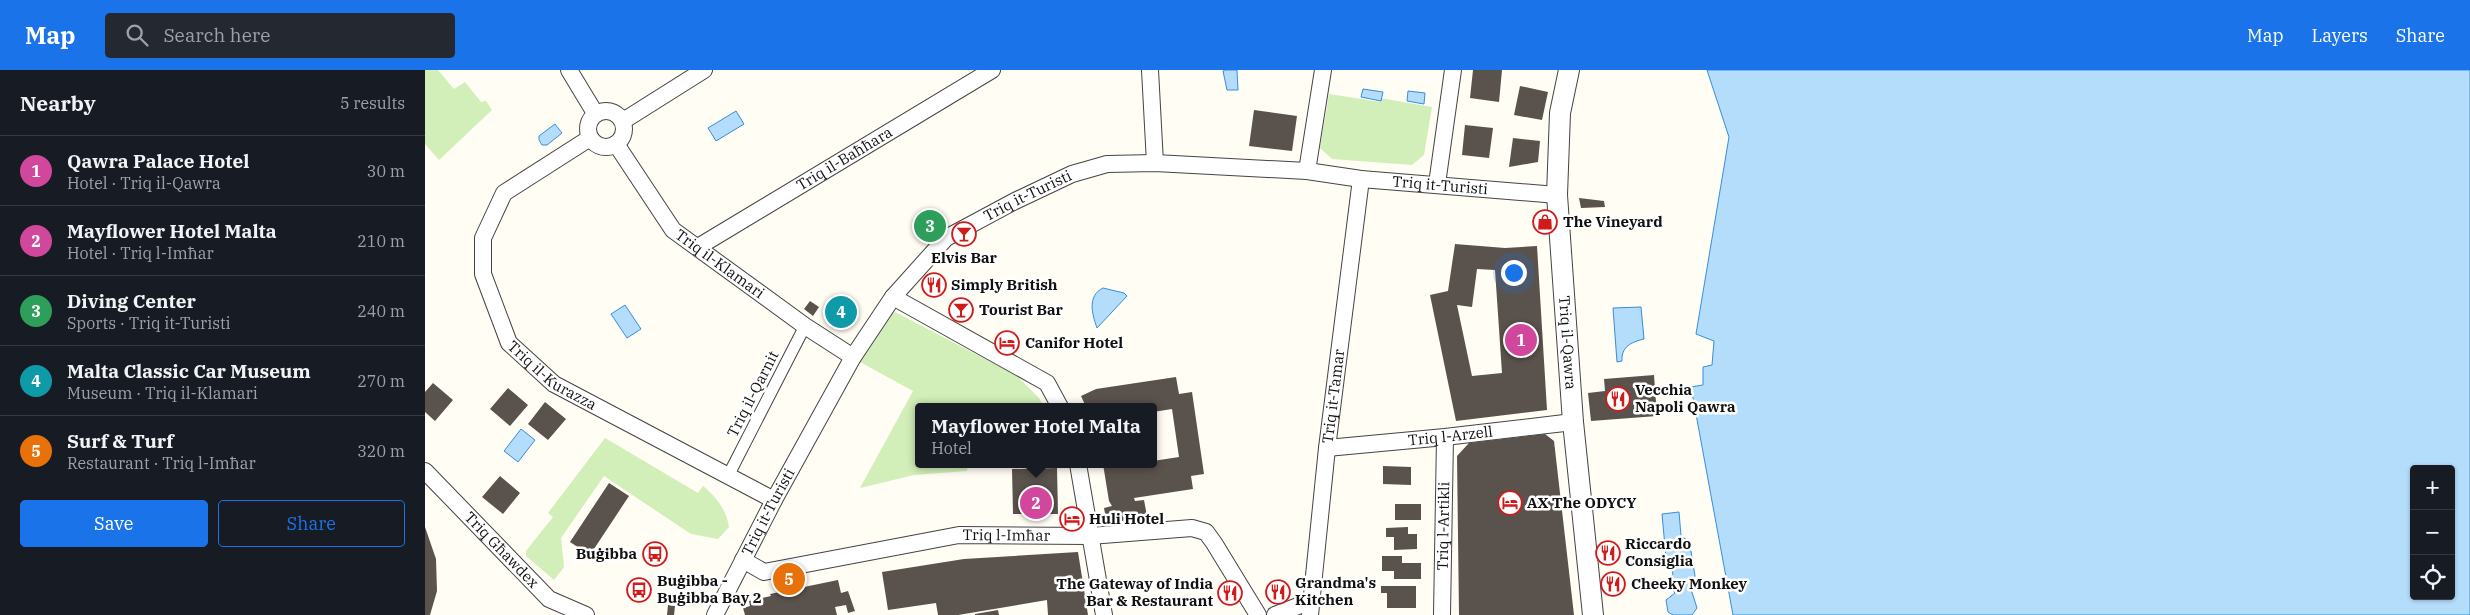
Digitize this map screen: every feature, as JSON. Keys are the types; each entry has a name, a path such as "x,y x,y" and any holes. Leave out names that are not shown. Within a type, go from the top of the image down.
{"street":[{"path":"569,70 595,113"},
{"path":"623,121 704,70"},
{"name":"Triq il-Baħħara","path":"698,247 992,70"},
{"path":"1150,70 1155,163"},
{"path":"1307,171 1323,70"},
{"path":"1437,184 1453,70"},
{"name":"Triq il-Qawra","path":"1569,70 1560,113 1557,195 1573,422 1593,615"},
{"path":"608,110 614,112 623,121 624,134 616,144 603,147 597,145 590,138 587,126 595,113 608,110"},
{"name":"Triq il-Kurazza","path":"590,138 504,193 483,238 483,274 509,342 554,384 774,500"},
{"name":"Triq il-Klamari","path":"616,144 673,230 805,326 853,357"},
{"name":"Triq it-Turisti","path":"715,615 774,500 853,357 893,297 946,238 1015,201 1072,174 1107,164 1155,163 1307,171 1361,179 1557,195"},
{"name":"Triq it-Tamar","path":"1310,608 1327,448 1361,179"},
{"path":"893,297 1047,383 1058,403"},
{"name":"Triq il-Qarnit","path":"728,476 805,326"},
{"name":"Triq l-Arzell","path":"1327,448 1573,422"},
{"name":"Triq l-Artikli","path":"1442,615 1445,437"},
{"path":"1079,468 1104,615"},
{"name":"Triq Għawdex","path":"425,471 549,599 586,615"},
{"name":"Triq l-Imħar","path":"743,560 764,572 959,535 1090,536 1192,528 1206,532 1258,615"},
{"path":"1275,615 1310,608"}],"green space":[{"path":"425,70 438,70 454,89 465,82 481,102 486,101 492,110 439,160 425,144"},
{"path":"1329,94 1381,102 1380,98 1432,107 1424,155 1412,165 1332,159 1320,148"},
{"path":"895,312 1016,375 1042,403 915,403 915,468 967,468 967,471 914,475 860,488 913,391 860,362 885,316"},
{"path":"605,438 698,493 703,486 720,504 726,515 729,527 718,539 691,534 604,476 561,538 564,567 554,580 526,556 526,551 553,517 548,513"}],"water":[{"path":"1237,70 1238,90 1227,90 1223,71"},
{"path":"1707,70 2470,70 2470,615 1733,615 1691,387 1703,385 1703,367 1712,365 1714,341 1696,334 1729,137"},
{"path":"1363,89 1383,92 1381,101 1361,97"},
{"path":"1408,91 1425,93 1424,104 1407,101"},
{"path":"736,111 744,124 716,141 708,128"},
{"path":"555,124 562,133 547,145 542,145 539,136"},
{"path":"1103,288 1124,293 1127,296 1097,328 1092,306 1098,291"},
{"path":"625,305 641,329 627,338 611,314"},
{"path":"1641,307 1644,339 1628,346 1623,352 1622,361 1617,362 1613,308"},
{"path":"521,429 535,440 518,462 504,451"},
{"path":"1679,512 1681,536 1690,542 1686,548 1691,551 1695,576 1690,586 1697,608 1692,615 1673,615 1668,612 1666,600 1675,593 1670,588 1669,577 1673,575 1671,562 1666,558 1662,514"}],"building":[{"path":"1473,70 1502,70 1499,102 1470,98"},
{"path":"1520,86 1548,92 1542,120 1514,115"},
{"path":"1254,110 1297,116 1292,151 1249,146"},
{"path":"1465,125 1493,128 1489,158 1462,155"},
{"path":"1513,138 1540,141 1538,162 1509,167"},
{"path":"1579,198 1604,201 1605,207 1581,208"},
{"path":"1455,244 1505,248 1537,246 1547,410 1456,421 1430,295 1448,291","holes":["1477,269 1495,270 1502,373 1472,376 1457,305 1472,307"]},
{"path":"810,301 819,307 813,316 804,309"},
{"path":"1654,375 1657,416 1591,421 1588,393 1605,391 1604,379"},
{"path":"1176,377 1179,394 1192,392 1204,474 1191,476 1193,489 1134,498 1135,501 1144,500 1147,516 1107,524 1104,508 1112,506 1109,501 1104,468 1157,468 1157,460 1179,457 1172,409 1157,411 1157,403 1084,403 1081,396 1096,389"},
{"path":"433,383 453,400 435,421 425,412 425,392"},
{"path":"508,388 528,405 510,426 490,409"},
{"path":"545,402 566,419 548,440 528,424"},
{"name":"AX The ODYCY","path":"1545,434 1554,441 1574,615 1459,615 1457,456 1469,443"},
{"path":"1383,466 1411,467 1411,485 1383,484"},
{"path":"1057,468 1058,514 1013,514 1012,469"},
{"path":"500,476 520,493 503,514 482,497"},
{"path":"609,483 629,496 590,555 570,542"},
{"path":"1395,504 1421,504 1421,520 1395,520"},
{"path":"425,527 436,559 437,591 430,615 425,615"},
{"path":"1408,527 1408,534 1417,534 1417,549 1394,550 1394,537 1386,537 1386,528"},
{"path":"1078,552 1088,615 1048,615 1047,600 958,615 938,615 936,603 888,610 882,572 964,559"},
{"path":"1382,556 1402,556 1402,563 1421,563 1421,579 1394,579 1394,571 1382,571"},
{"path":"838,580 841,593 848,591 855,611 848,613 846,605 835,607 837,615 745,615 743,608 750,606 749,601 771,596 770,594"},
{"path":"1381,586 1416,586 1416,608 1387,608 1387,593 1381,593"},
{"path":"668,605 675,606 674,615 667,615"},
{"path":"998,610 999,615 975,615 975,614"}],"place":[{"name":"The Vineyard","path":"1545,222"},
{"name":"Diving Center","path":"930,226"},
{"name":"Elvis Bar","path":"964,234"},
{"name":"Simply British","path":"934,285"},
{"name":"Tourist Bar","path":"961,310"},
{"name":"Malta Classic Car Museum","path":"841,312"},
{"name":"Qawra Palace Hotel","path":"1521,340"},
{"name":"Canifor Hotel","path":"1007,343"},
{"name":"Vecchia Napoli Qawra","path":"1618,399"},
{"name":"Mayflower Hotel Malta","path":"1036,503"},
{"name":"AX The ODYCY","path":"1510,503"},
{"name":"Huli Hotel","path":"1072,519"},
{"name":"Riccardo Consiglia","path":"1608,553"},
{"name":"Buġibba","path":"655,554"},
{"name":"Surf & Turf","path":"789,579"},
{"name":"Cheeky Monkey","path":"1613,584"},
{"name":"Buġibba - Buġibba Bay 2","path":"639,590"},
{"name":"Grandma's Kitchen","path":"1278,592"},
{"name":"The Gateway of India Bar & Restaurant","path":"1230,593"}]}
